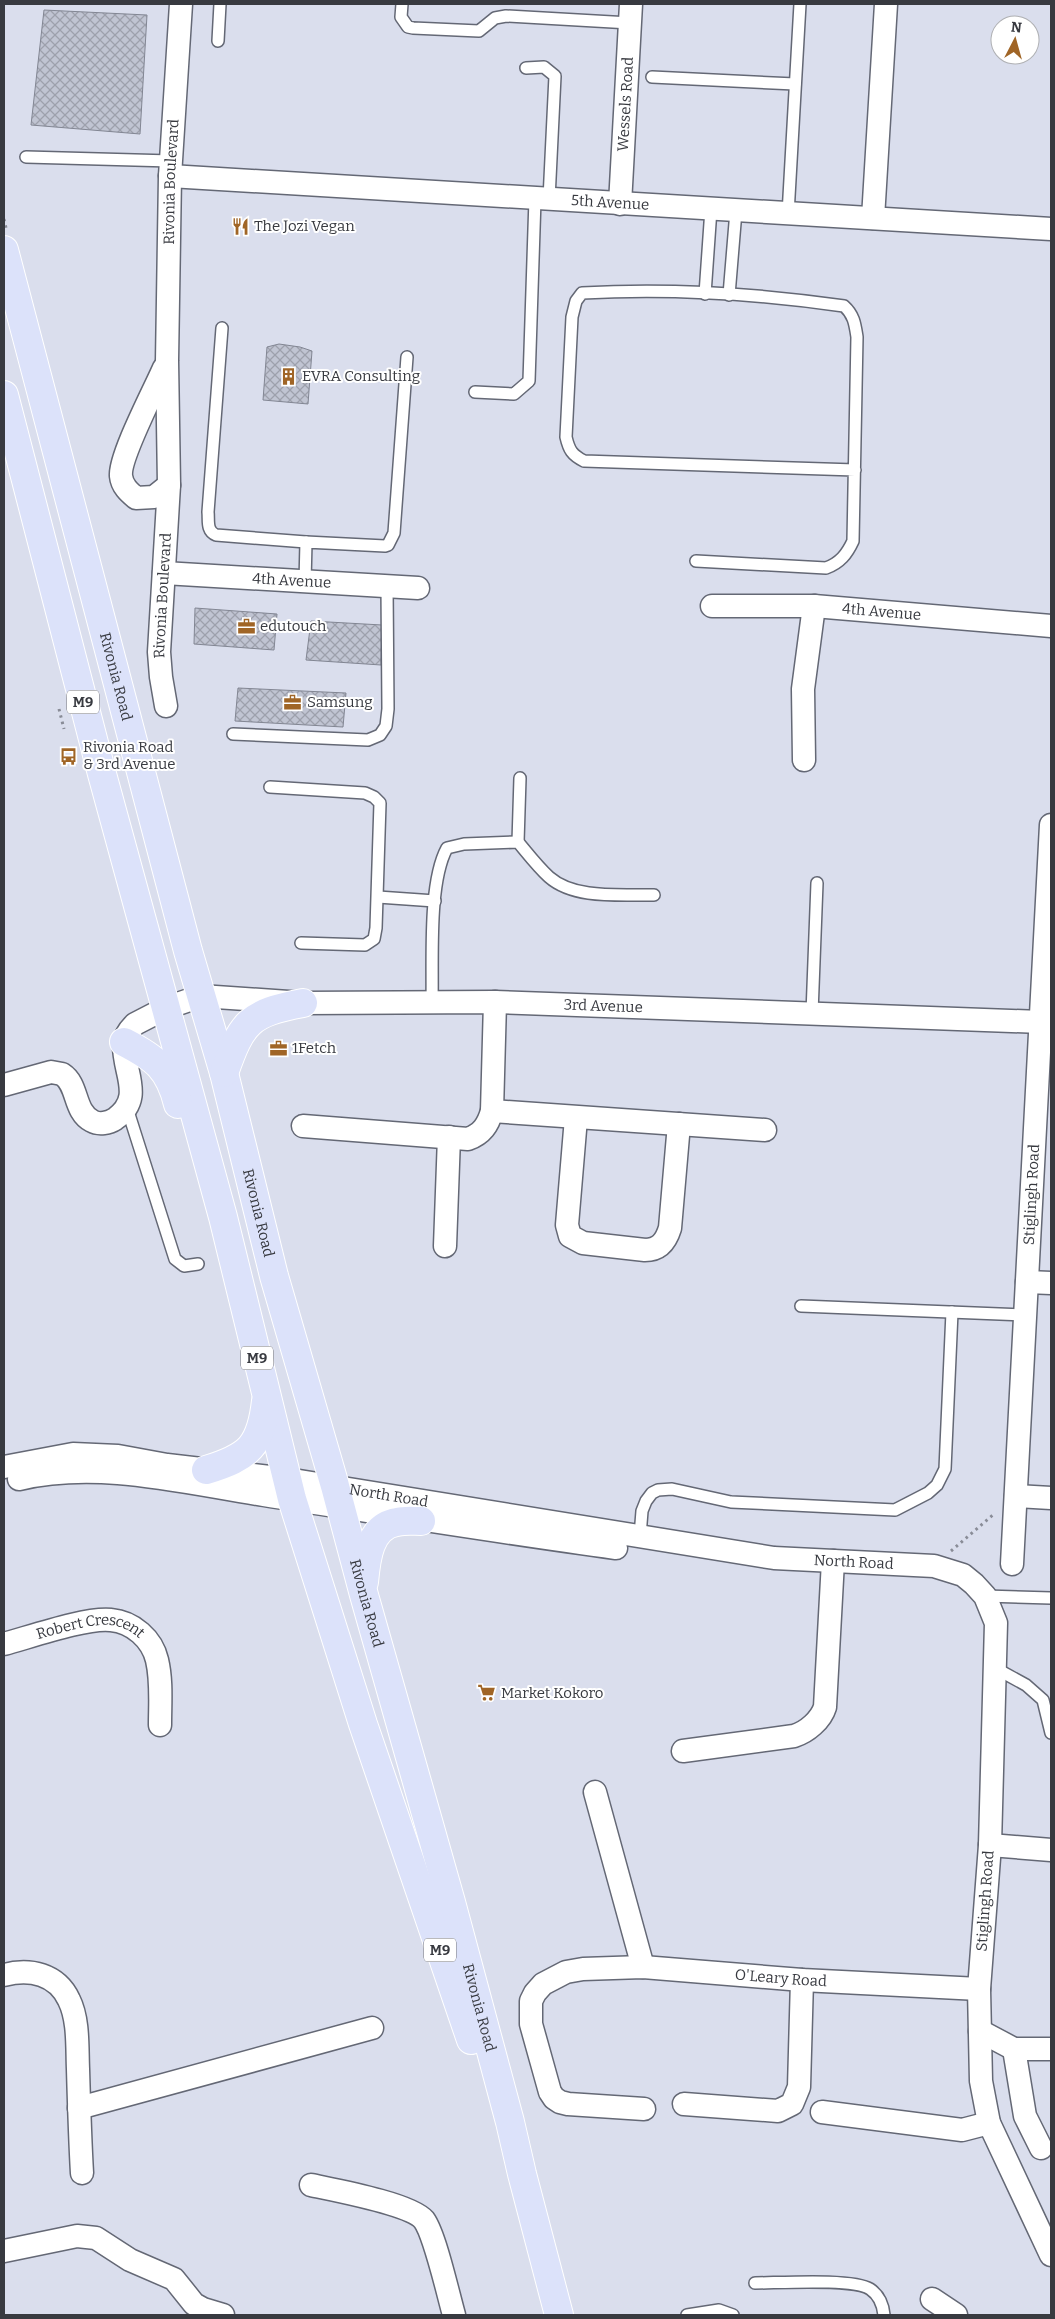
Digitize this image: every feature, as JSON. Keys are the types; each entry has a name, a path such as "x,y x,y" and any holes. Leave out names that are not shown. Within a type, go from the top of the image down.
{"main road":[{"name":"Rivonia Road","path":"4,250 201,996 224,1073 274,1276 451,1902 508,2113 559,2315"},
{"name":"Rivonia Road","path":"4,395 102,774 223,1217 290,1489 363,1724 500,2125 511,2155 522,2174"},
{"path":"224,1073 236,1041 253,1019 272,1009 303,1003"},
{"path":"124,1042 154,1059 169,1077 194,1169 202,1190 223,1217"},
{"path":"206,1470 234,1460 246,1453 263,1425 266,1395"},
{"path":"364,1595 370,1544 376,1534 395,1522 421,1521"}],"street":[{"name":"Rivonia Boulevard","path":"166,706 160,677 159,652 169,485 167,361 171,169 181,4"},
{"path":"873,218 886,4"},
{"name":"Wessels Road","path":"620,204 630,13"},
{"name":"5th Avenue","path":"171,169 542,199 1051,229"},
{"name":"Rivonia Boulevard","path":"167,361 133,438 121,475 123,483 136,498 154,497 169,485"},
{"name":"4th Avenue","path":"164,573 418,588"},
{"name":"4th Avenue","path":"712,606 814,606 1051,626"},
{"path":"804,760 803,689 814,606"},
{"name":"Stiglingh Road","path":"1012,1564 1051,826"},
{"name":"3rd Avenue","path":"124,1042 135,1024 166,1008 201,996 303,1003 495,1002 1041,1022"},
{"path":"303,1126 468,1139 477,1136 488,1122 492,1111 495,1002"},
{"path":"4,1085 56,1072 67,1077 80,1110 93,1122 106,1123 112,1121 127,1108 131,1086 124,1042"},
{"path":"492,1111 765,1130"},
{"path":"576,1118 567,1225 570,1236 583,1243 645,1250 652,1250 667,1240 670,1228 679,1124"},
{"path":"445,1246 448,1137"},
{"path":"1028,1282 1051,1283"},
{"name":"North Road","path":"4,1467 54,1456 82,1454 118,1456 206,1470 290,1489"},
{"name":"North Road","path":"4,1483 53,1473 115,1474 290,1489 640,1536 774,1558 934,1566"},
{"name":"North Road","path":"337,1496 421,1521 735,1562 774,1558"},
{"path":"1016,1496 1051,1498"},
{"path":"683,1751 802,1734 822,1715 825,1707 833,1561"},
{"name":"Stiglingh Road","path":"934,1566 963,1575 985,1596 996,1623 990,1845 979,1989 981,2081 989,2123 1051,2256"},
{"name":"Robert Crescent","path":"4,1644 95,1620 112,1620 124,1623 142,1634 157,1658 160,1674 160,1725"},
{"path":"595,1792 642,1966"},
{"path":"990,1845 1051,1850"},
{"name":"O'Leary Road","path":"644,2109 560,2102 554,2098 546,2084 532,2032 531,2000 543,1984 566,1972 583,1969 642,1966 802,1980 979,1989"},
{"path":"4,1975 33,1972 46,1976 58,1985 70,2001 76,2029 82,2173"},
{"path":"684,2104 778,2111 792,2104 799,2087 802,1980"},
{"path":"79,2108 372,2028"},
{"path":"980,2031 1014,2049 1051,2049"},
{"path":"1014,2049 1025,2116 1041,2148"},
{"path":"822,2112 962,2130 989,2123"},
{"path":"311,2185 398,2206 419,2215 430,2232 454,2315"},
{"path":"4,2251 35,2243 87,2236 96,2238 130,2260 174,2279 183,2305 223,2315"},
{"path":"932,2299 956,2315"}],"lane":[{"path":"218,41 220,4"},
{"path":"402,4 401,17 408,27 474,31 479,31 494,18 506,16 630,13"},
{"path":"788,214 800,4"},
{"path":"475,392 514,394 529,380 542,199 555,76 544,67 526,68"},
{"path":"652,76 795,84"},
{"path":"26,157 171,169"},
{"path":"705,294 711,209"},
{"path":"729,294 736,211"},
{"path":"696,561 826,568 833,566 844,557 853,541 855,470 857,337 851,312 844,306 729,294 607,292 582,294 576,301 572,317 566,437 569,450 584,461 855,470"},
{"path":"222,328 208,512 209,528 211,533 216,535 385,546 390,542 394,534 398,492 407,357"},
{"path":"305,582 306,542"},
{"path":"233,734 368,740 380,735 386,726 388,709 387,587"},
{"path":"520,778 518,842 550,878 561,885 592,893 654,895"},
{"path":"270,787 365,794 374,797 380,803 378,897 374,939 365,945 301,943"},
{"path":"432,1002 435,901 438,870 447,848 464,844 518,842"},
{"path":"812,1013 818,883"},
{"path":"378,897 435,901"},
{"path":"127,1108 175,1259 184,1266 198,1264"},
{"path":"801,1306 1026,1315"},
{"path":"640,1536 642,1511 646,1501 652,1493 664,1489 731,1502 895,1510 928,1493 937,1485 944,1469 952,1312"},
{"path":"985,1596 1051,1598"},
{"path":"995,1668 1026,1685 1043,1700 1051,1733"},
{"path":"755,2283 846,2284 862,2286 870,2289 879,2298 884,2315"},
{"path":"687,2315 719,2310 733,2315"}],"path":[{"path":"934,1566 1016,1496"}],"building":[{"path":"44,10 147,15 140,134 31,125"},
{"name":"EVRA Consulting","path":"279,344 312,351 308,404 263,400 267,347"},
{"path":"195,608 277,614 274,650 194,644"},
{"path":"311,621 382,625 381,665 306,660"},
{"path":"238,688 346,693 343,727 235,721"}],"place":[{"name":"The Jozi Vegan","path":"240,226"},
{"name":"EVRA Consulting","path":"288,376"},
{"name":"edutouch","path":"246,626"},
{"name":"Samsung","path":"293,702"},
{"name":"Rivonia Road & 3rd Avenue","path":"69,756"},
{"name":"1Fetch","path":"278,1048"},
{"name":"Market Kokoro","path":"487,1693"}]}
